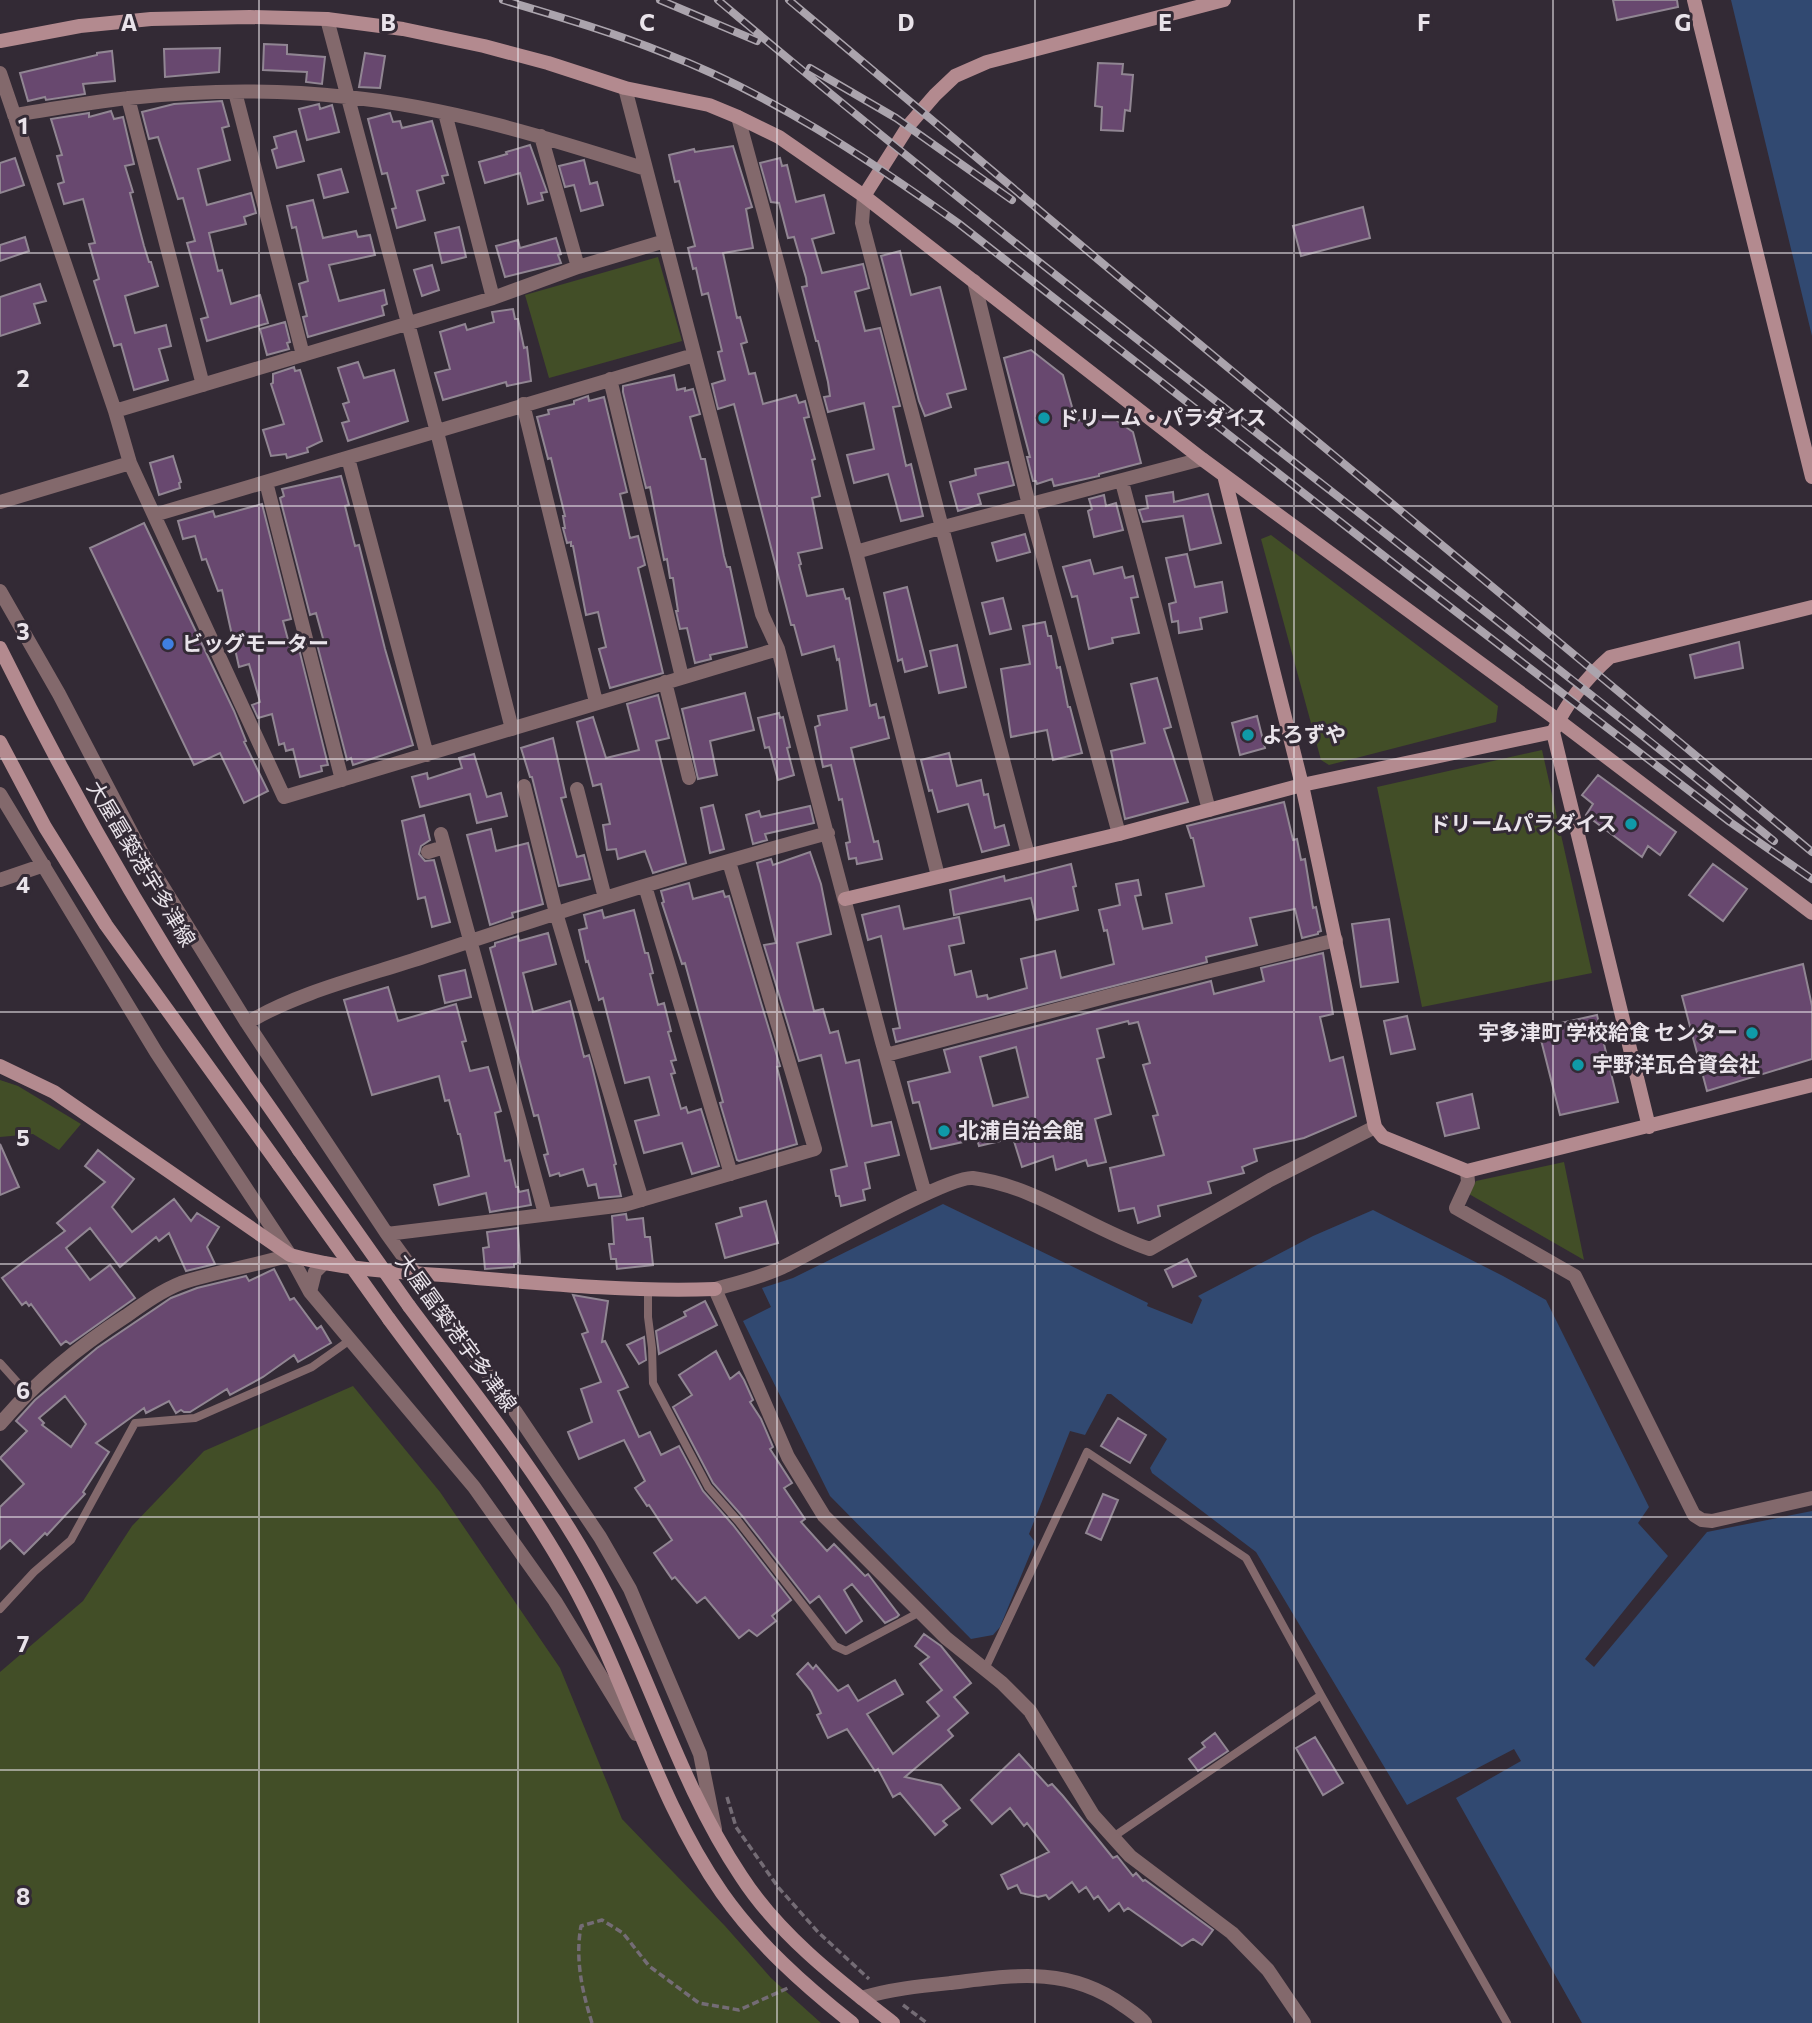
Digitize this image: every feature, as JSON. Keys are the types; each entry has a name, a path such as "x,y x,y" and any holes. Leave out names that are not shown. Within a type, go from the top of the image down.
{"street":[{"path":"1028,855 862,223 864,196 909,125 955,76 987,62 1224,0"},
{"path":"1694,0 1812,477"},
{"path":"0,41 80,26 151,19 327,19 403,29 484,47 548,63 625,88 709,105 738,117 779,137 864,196 1202,459 1556,726 1812,913"},
{"path":"327,19 437,432 512,729"},
{"path":"0,73 115,411 130,463 284,797 778,649"},
{"path":"625,88 762,614 778,649 925,1194"},
{"path":"14,115 128,98 235,92 346,96 445,113 541,136 646,169"},
{"path":"235,92 303,355"},
{"path":"128,98 203,384"},
{"path":"445,113 493,298"},
{"path":"738,117 856,552 938,876"},
{"path":"541,136 578,267"},
{"path":"115,411 493,298 578,267 664,241"},
{"path":"974,281 1029,505 1119,834"},
{"path":"154,515 694,355"},
{"path":"610,379 682,677"},
{"path":"523,404 596,702"},
{"path":"348,458 427,755"},
{"path":"856,552 1202,459"},
{"path":"0,502 130,463"},
{"path":"1224,475 1302,785 1375,1128 1383,1137 1467,1171 1812,1085"},
{"path":"265,482 342,780"},
{"path":"1122,482 1209,810"},
{"path":"0,591 59,694 142,853 247,1023 387,1234 565,1482 600,1536 630,1589 700,1754 717,1838"},
{"path":"1649,1127 1556,726 1571,698 1610,657 1812,607"},
{"name":"大屋冨築港宇多津線","path":"0,648 60,767 138,904 217,1031 409,1306 559,1511 617,1615 691,1788 742,1878 767,1911 796,1941 893,2023"},
{"path":"665,682 689,778"},
{"path":"845,899 1119,834 1302,785 1556,726"},
{"path":"0,742 45,827 106,925 501,1472 569,1577 599,1633 681,1824 722,1893 749,1927 801,1980 848,2019 861,1998 883,1991 1018,1975 1052,1976 1081,1983 1109,1996 1145,2023"},
{"path":"524,786 556,913 642,1200"},
{"path":"578,789 604,898"},
{"path":"0,794 156,1052 290,1255 310,1292 449,1455 512,1538 555,1601 650,1756"},
{"path":"247,1023 283,1004 470,941 604,898 828,833"},
{"path":"428,852 442,841 545,1214"},
{"path":"387,1234 624,1205 815,1149 729,862"},
{"path":"0,880 44,865"},
{"path":"645,886 731,1174"},
{"path":"886,1055 1116,994 1336,940"},
{"path":"0,1066 54,1092 290,1255 324,1264 415,1273 648,1290 715,1289 745,1282 779,1269 925,1194 968,1177 1001,1183 1120,1239 1150,1249 1270,1180 1375,1128"},
{"path":"1467,1171 1468,1182 1456,1208 1575,1276 1694,1515 1702,1520 1712,1521 1812,1498"},
{"path":"0,1424 26,1392 88,1341 153,1297 180,1284 290,1255"},
{"path":"310,1292 315,1272 324,1264"},
{"path":"715,1289 788,1457 824,1516 946,1638 985,1669 1030,1711 1093,1815 1130,1856 1232,1933 1268,1970 1304,2023"}],"lane":[{"path":"648,1290 653,1383 708,1487 738,1521 835,1646 846,1651 920,1612"},
{"path":"0,1609 34,1572 71,1540 135,1423 195,1418 312,1367 350,1340"},
{"path":"0,1363 26,1392"},
{"path":"985,1669 1087,1452 1246,1558 1507,2023"},
{"path":"1113,1837 1321,1695"}],"path":[{"path":"724,1787 736,1827 778,1887 818,1932 883,1991 927,2023"},
{"path":"592,2023 583,1993 578,1945 581,1926 602,1920 623,1933 649,1966 699,2003 739,2010 801,1980"}],"green space":[{"path":"658,257 682,341 549,378 525,295"},
{"path":"1271,535 1498,706 1496,722 1329,765 1321,760 1261,539"},
{"path":"1542,750 1592,973 1422,1007 1377,787"},
{"path":"0,1080 18,1086 81,1124 59,1150 33,1134 0,1137"},
{"path":"1564,1162 1584,1260 1469,1194 1476,1181"},
{"path":"353,1386 440,1492 560,1668 622,1819 771,1978 821,2023 0,2023 0,1672 83,1601 132,1526 204,1451"}],"water":[{"path":"1731,0 1812,0 1812,336"},
{"path":"943,1204 1148,1303 1147,1306 1192,1324 1202,1300 1198,1296 1313,1236 1373,1210 1546,1300 1649,1507 1638,1523 1668,1556 1585,1659 1594,1667 1707,1532 1812,1511 1812,2023 1582,2023 1456,1798 1521,1761 1514,1749 1407,1805 1256,1552 1152,1473 1150,1468 1167,1439 1111,1394 1107,1394 1085,1435 1070,1431 1029,1534 1035,1542 1000,1627 993,1635 971,1639 830,1496 743,1321 771,1307 762,1288 793,1278"}],"building":[{"path":"1613,0 1677,0 1678,7 1617,20"},
{"path":"264,44 287,45 287,54 325,57 322,84 306,82 307,72 263,70"},
{"path":"220,48 219,72 165,77 164,49"},
{"path":"112,51 115,81 83,84 85,94 28,101 20,73"},
{"path":"365,53 385,56 380,88 359,87"},
{"path":"1098,63 1123,64 1122,74 1133,75 1130,111 1125,110 1123,131 1101,130 1102,107 1095,106"},
{"path":"222,101 229,126 222,128 230,160 198,169 207,205 251,193 256,213 244,217 246,224 209,233 218,271 222,270 231,304 260,295 268,323 207,341 201,319 208,317 187,243 195,241 183,198 178,199 158,137 149,139 142,112 174,104"},
{"path":"319,104 320,109 332,105 339,132 307,140 299,109"},
{"path":"111,111 114,119 123,117 134,164 125,166 133,192 130,193 158,286 125,296 135,333 166,325 171,346 159,349 168,380 134,390 121,344 114,346 94,281 99,279 89,244 95,243 83,199 64,204 58,184 64,182 57,156 62,155 51,119 89,113 89,117"},
{"path":"390,113 393,122 400,121 402,128 432,121 448,175 442,176 444,183 417,191 425,220 397,228 392,209 396,208 387,173 382,174 368,119"},
{"path":"296,131 304,161 277,168 272,150 277,148 274,137"},
{"path":"530,145 547,192 541,193 543,200 528,204 520,173 485,183 479,162"},
{"path":"733,146 752,207 746,209 753,248 723,253 737,318 740,317 747,342 741,344 749,374 755,373 763,404 796,395 799,403 805,401 809,417 804,418 815,459 812,460 820,496 812,498 822,548 798,553 807,596 843,589 846,599 849,598 870,706 876,704 879,718 884,717 889,738 851,748 874,842 878,841 882,859 857,864 856,858 849,859 846,843 850,842 842,799 839,800 831,765 823,767 815,727 820,725 818,716 847,710 839,659 837,660 834,646 802,655 794,625 791,625 734,404 718,409 712,384 725,380 718,352 722,351 708,293 702,295 696,268 693,269 688,248 695,246 679,181 675,182 669,155 694,149 695,152"},
{"path":"15,158 24,185 0,193 0,163"},
{"path":"780,158 782,166 787,165 796,202 824,195 834,233 812,239 822,273 863,264 869,288 855,292 865,331 880,328 900,406 893,407 906,466 911,464 923,516 901,521 888,474 854,483 847,455 874,449 864,403 828,412 824,397 830,396 828,382 802,287 807,286 806,278 794,237 788,238 779,203 771,202 760,163"},
{"path":"584,160 590,184 597,182 603,205 581,211 574,185 565,187 559,166"},
{"path":"341,169 348,192 324,198 318,175"},
{"path":"313,200 323,238 356,231 358,237 370,235 375,255 329,265 339,301 384,290 387,304 382,306 384,315 308,337 303,317 307,316 299,284 308,281 296,227 292,228 287,206"},
{"path":"1363,207 1370,238 1301,256 1293,226"},
{"path":"459,227 466,257 442,263 435,233"},
{"path":"25,237 29,251 0,261 0,245"},
{"path":"556,238 561,263 505,277 496,246 518,240 520,248"},
{"path":"900,251 911,295 940,287 966,389 947,394 951,407 925,416 881,256"},
{"path":"432,265 439,290 422,296 414,270"},
{"path":"40,284 46,301 34,304 40,323 0,336 0,297"},
{"path":"513,309 524,348 527,347 531,381 507,386 506,382 443,400 435,373 450,369 440,332 465,324 467,330 494,322 492,312"},
{"path":"285,322 289,349 267,355 260,329"},
{"name":"ドリーム・パラダイス","path":"1031,350 1063,375 1076,421 1106,413 1133,432 1141,463 1054,486 1052,479 1037,484 1033,481 1027,457 1030,457 1004,358"},
{"path":"358,362 364,378 394,370 408,421 348,441 342,423 349,421 343,404 349,402 338,368"},
{"path":"294,367 295,371 300,370 322,441 307,448 308,452 287,458 286,454 271,456 263,430 284,424 271,384 273,374"},
{"path":"674,375 677,390 693,389 700,414 690,417 701,459 705,459 724,556 727,567 730,567 747,647 710,655 711,659 695,663 687,628 680,629 673,578 670,578 667,559 664,560 650,487 646,488 623,392 623,386"},
{"path":"588,396 589,401 604,397 627,492 620,494 630,538 638,536 645,565 638,568 663,673 610,688 599,649 606,647 598,612 586,615 573,546 571,542 567,543 563,528 565,516 551,458 548,459 537,417 549,414 548,410 574,404 574,401"},
{"path":"173,456 181,482 180,488 159,495 150,463"},
{"path":"1008,462 1014,485 978,494 981,504 958,511 950,482 976,475 975,469"},
{"path":"341,476 349,505 345,506 355,546 359,545 413,745 353,765 351,758 347,760 317,644 324,642 316,613 310,615 280,498 284,496 282,489"},
{"path":"1173,492 1174,502 1208,494 1221,543 1190,550 1183,516 1143,522 1139,510 1148,508 1146,496"},
{"path":"1104,495 1106,506 1116,503 1123,530 1094,537 1088,511 1092,509 1089,499"},
{"path":"262,504 291,619 283,621 291,651 299,649 328,765 321,766 322,771 300,777 293,749 286,751 284,743 279,745 272,714 258,718 252,705 260,702 249,664 239,667 222,590 218,591 206,559 202,560 195,536 183,539 178,521 213,511 215,517"},
{"name":"ビッグモーター","path":"144,523 234,711 246,741 244,742 268,791 244,803 220,753 194,765 90,548"},
{"path":"1025,534 1030,552 997,561 992,543"},
{"path":"1187,554 1195,587 1222,582 1227,612 1200,618 1202,629 1179,633 1178,621 1172,622 1169,604 1176,602 1166,558"},
{"path":"1090,560 1094,574 1122,567 1125,578 1133,576 1138,597 1131,598 1139,633 1112,638 1113,643 1089,649 1077,596 1072,597 1063,567"},
{"path":"907,587 927,666 905,672 902,659 898,661 884,593"},
{"path":"1003,598 1011,629 990,634 982,603"},
{"path":"1045,622 1048,636 1051,636 1057,668 1060,667 1068,707 1082,753 1053,760 1047,730 1011,737 1001,669 1030,664 1023,626"},
{"path":"1739,642 1743,668 1695,678 1690,655"},
{"path":"957,645 966,687 939,693 930,651"},
{"path":"1157,678 1171,727 1164,729 1188,802 1125,819 1111,751 1145,743 1131,684"},
{"path":"745,693 754,730 710,741 717,775 698,779 682,709"},
{"path":"658,695 669,738 656,741 686,863 653,873 645,851 618,859 616,849 607,850 603,825 610,824 601,784 593,786 577,722 593,717 606,758 639,750 627,704"},
{"path":"779,713 780,718 783,717 794,775 778,780 769,747 765,748 758,718"},
{"name":"よろずや","path":"1257,716 1265,748 1240,755 1232,723"},
{"path":"553,738 566,797 561,798 577,857 584,855 590,879 559,886 532,777 521,748"},
{"path":"949,753 957,786 981,780 984,795 988,794 995,828 1004,825 1009,845 982,852 968,804 938,812 921,760"},
{"path":"474,754 487,797 501,793 507,816 477,823 470,794 420,807 412,777 427,773 428,779 462,768 459,758"},
{"name":"ドリームパラダイス","path":"1598,775 1676,832 1660,855 1648,846 1642,857 1586,815 1593,804 1582,795"},
{"path":"1284,802 1293,840 1297,839 1301,860 1305,859 1313,908 1316,907 1321,931 1318,934 1302,938 1295,909 1250,918 1257,945 1206,957 1207,962 896,1042 893,1029 900,1028 881,936 868,940 862,915 899,906 904,929 959,917 964,943 949,946 955,975 971,971 977,997 987,995 988,999 1027,988 1021,959 1055,951 1061,978 1114,964 1107,930 1104,931 1099,910 1120,905 1116,884 1138,880 1141,895 1135,896 1143,929 1172,923 1166,894 1204,886 1193,838 1187,826"},
{"path":"713,805 724,849 710,853 701,808"},
{"path":"810,806 814,823 765,834 767,840 753,844 746,815 759,811 761,817"},
{"path":"424,815 430,840 421,846 419,854 425,861 434,860 450,922 432,927 425,897 418,899 402,821"},
{"path":"491,829 496,851 528,843 543,904 512,913 513,917 490,925 467,835"},
{"path":"810,852 821,884 831,934 797,943 814,1011 823,1009 830,1033 838,1031 846,1063 859,1060 872,1126 891,1122 899,1155 865,1163 870,1188 863,1190 865,1200 841,1206 839,1196 836,1196 831,1170 847,1166 821,1055 799,1061 764,945 776,943 757,863 771,859 773,865"},
{"path":"1071,864 1078,910 1036,920 1031,898 954,915 950,890 1004,876 1005,881"},
{"path":"1713,864 1747,889 1723,921 1689,895"},
{"path":"689,883 693,899 723,891 725,897 729,896 780,1066 777,1067 797,1144 737,1160 685,963 682,964 662,903 661,891"},
{"path":"602,910 604,918 634,910 645,953 648,953 658,1005 664,1003 671,1031 668,1032 676,1060 671,1061 675,1073 671,1074 681,1109 686,1107 688,1113 701,1109 719,1166 692,1174 682,1143 644,1153 635,1121 659,1115 649,1077 625,1083 603,998 599,1000 579,930 587,928 584,915"},
{"path":"1389,919 1398,982 1361,987 1352,924"},
{"path":"548,933 556,964 523,973 533,1012 570,1001 584,1057 589,1055 592,1066 621,1196 599,1198 596,1184 588,1186 583,1169 550,1176 544,1155 548,1154 538,1115 534,1116 490,948 495,946 495,943 518,936 519,941"},
{"path":"1323,953 1333,1014 1320,1017 1330,1061 1343,1057 1356,1116 1304,1138 1254,1149 1257,1161 1242,1167 1244,1173 1208,1182 1211,1193 1158,1206 1160,1216 1138,1223 1134,1208 1119,1211 1110,1168 1164,1155 1153,1116 1158,1115 1143,1065 1150,1063 1138,1022 1129,1024 1128,1021 1097,1029 1104,1057 1097,1059 1111,1114 1095,1119 1106,1162 1088,1166 1086,1160 1056,1170 1053,1156 1022,1167 1013,1138 979,1146 977,1139 931,1149 919,1102 913,1103 908,1082 950,1072 944,1050 1211,981 1214,994 1264,981 1261,968","holes":["1016,1047 1028,1097 993,1106 980,1057"]},
{"name":"宇多津町 学校給食 センター","path":"1803,964 1812,1006 1812,1059 1707,1091 1682,996"},
{"path":"465,970 471,997 445,1003 439,976"},
{"path":"388,987 398,1021 456,1004 466,1041 462,1042 470,1071 488,1067 501,1111 495,1113 505,1161 510,1160 519,1192 528,1190 531,1205 490,1212 486,1193 439,1205 434,1185 469,1176 460,1134 449,1100 445,1101 439,1076 372,1095 344,1000"},
{"name":"宇野洋瓦合資会社","path":"1597,1015 1618,1102 1560,1115 1538,1028"},
{"path":"1407,1016 1415,1049 1391,1054 1384,1021"},
{"path":"1472,1094 1479,1128 1445,1136 1437,1103"},
{"path":"0,1144 19,1187 0,1195"},
{"path":"98,1150 134,1179 112,1207 132,1232 174,1199 191,1221 197,1213 219,1227 207,1247 215,1264 186,1271 169,1233 159,1241 156,1237 120,1267 90,1228 66,1248 90,1280 110,1265 135,1298 70,1344 66,1341 61,1345 31,1304 29,1306 26,1302 22,1305 2,1278 65,1231 57,1223 105,1182 85,1166"},
{"path":"766,1201 778,1243 725,1258 716,1224 742,1216 740,1208"},
{"path":"626,1214 627,1220 643,1218 645,1237 650,1237 653,1265 617,1269 616,1259 611,1259 609,1244 614,1244 612,1216"},
{"path":"518,1228 520,1263 514,1264 514,1267 485,1269 483,1248 489,1247 487,1232"},
{"path":"1187,1259 1196,1276 1173,1287 1165,1270"},
{"path":"274,1269 290,1300 294,1298 317,1329 321,1326 331,1343 298,1362 294,1355 263,1377 230,1395 227,1389 190,1412 181,1410 176,1413 169,1401 146,1413 144,1408 96,1443 109,1452 83,1492 85,1494 47,1535 45,1533 24,1554 10,1540 0,1549 0,1507 24,1484 0,1458 27,1431 16,1421 35,1400 97,1348 171,1298 197,1288 246,1276 249,1281","holes":["65,1396 86,1424 71,1447 42,1425 44,1423 39,1418"]},
{"path":"573,1295 608,1301 602,1342 605,1341 628,1387 618,1391 639,1437 650,1432 661,1455 679,1446 703,1491 791,1600 772,1616 776,1621 757,1636 749,1630 739,1638 705,1597 697,1603 675,1577 672,1579 654,1553 672,1540 635,1488 645,1481 624,1440 579,1459 568,1432 592,1422 581,1389 601,1382 582,1334 588,1332"},
{"path":"705,1301 717,1325 659,1354 656,1331 686,1316 684,1312"},
{"path":"644,1337 646,1360 639,1364 627,1345"},
{"path":"716,1351 730,1379 739,1372 744,1380 753,1400 750,1402 773,1447 770,1449 792,1483 784,1488 805,1519 801,1522 827,1551 834,1544 865,1576 868,1574 899,1615 897,1617 885,1623 852,1584 844,1590 862,1621 846,1633 819,1596 810,1603 713,1483 673,1407 692,1395 679,1375"},
{"path":"1118,1418 1146,1435 1130,1463 1101,1446"},
{"path":"1103,1494 1118,1500 1101,1540 1086,1533"},
{"path":"924,1634 941,1646 971,1683 954,1697 968,1713 948,1730 953,1736 905,1777 941,1785 960,1808 943,1821 947,1825 935,1835 900,1793 893,1797 878,1769 875,1771 847,1729 828,1738 817,1715 821,1713 811,1691 797,1674 808,1663 813,1669 816,1665 838,1691 848,1685 858,1701 895,1680 903,1694 867,1714 893,1754 939,1716 927,1702 942,1690 920,1664 929,1657 915,1646"},
{"path":"1215,1733 1228,1751 1198,1771 1189,1759 1205,1747 1202,1743"},
{"path":"1315,1737 1343,1783 1323,1795 1296,1748"},
{"path":"1019,1754 1048,1786 1052,1784 1063,1796 1113,1858 1117,1856 1133,1876 1136,1873 1143,1881 1213,1930 1202,1945 1193,1939 1182,1946 1128,1908 1124,1911 1119,1903 1109,1911 1098,1896 1094,1899 1086,1887 1079,1892 1072,1882 1049,1899 1046,1895 1038,1897 1021,1893 1017,1885 1008,1889 1001,1875 1049,1852 1027,1823 1024,1826 1010,1808 992,1824 971,1800"}],"railway":[{"path":"503,0 624,38 704,69 780,107 888,174 958,223 1730,822 1812,879"},
{"path":"660,0 757,41"},
{"path":"718,0 979,214 1774,841"},
{"path":"789,0 1812,852"},
{"path":"810,68 896,118 1012,200"}],"place":[{"name":"ドリーム・パラダイス","path":"1044,418"},
{"name":"ビッグモーター","path":"168,644"},
{"name":"よろずや","path":"1248,735"},
{"name":"ドリームパラダイス","path":"1631,824"},
{"name":"宇多津町 学校給食 センター","path":"1752,1033"},
{"name":"宇野洋瓦合資会社","path":"1578,1065"},
{"name":"北浦自治会館","path":"944,1131"}]}
